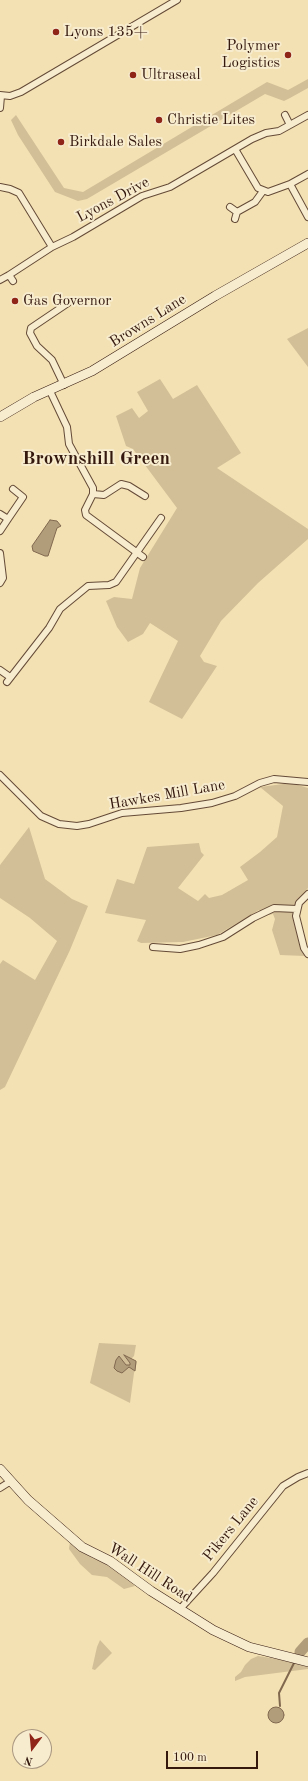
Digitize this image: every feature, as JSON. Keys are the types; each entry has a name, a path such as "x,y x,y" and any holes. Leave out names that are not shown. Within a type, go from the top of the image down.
{"street":[{"path":"0,108 1,96 10,96 21,92 177,0"},
{"path":"285,115 290,125"},
{"name":"Lyons Drive","path":"0,280 52,246 72,237 142,196 170,187 252,139 266,133 280,131 308,115"},
{"path":"235,150 258,188 263,191 274,191 306,175"},
{"path":"290,184 308,217"},
{"path":"0,187 19,193 52,246"},
{"path":"230,207 236,215 255,202 263,191"},
{"name":"Browns Lane","path":"0,417 24,402 64,385 122,354 215,296 308,243"},
{"path":"9,275 13,282"},
{"path":"64,385 52,360 36,346 30,333 31,328 68,303"},
{"path":"50,391 67,427 68,444 91,484 93,494 85,510 87,517 143,558"},
{"path":"93,494 102,495 121,484 129,486 145,496"},
{"path":"0,531 23,497 13,489"},
{"path":"0,514 8,519"},
{"path":"0,670 8,680 49,628 60,608 88,586 109,585 116,582 161,518"},
{"path":"0,553 3,578 0,583"},
{"name":"Hawkes Mill Lane","path":"0,775 41,816 59,824 77,826 90,824 122,813 181,808 212,803 235,796 260,783 274,779 308,782"},
{"path":"308,894 299,903 296,921 304,948 308,954"},
{"path":"153,947 180,949 200,945 223,937 268,910 282,908 297,909"},
{"name":"Wall Hill Road","path":"0,1469 28,1500 82,1547 110,1561 151,1592 213,1630 249,1647 300,1660"},
{"name":"Pikers Lane","path":"180,1609 213,1573 283,1486 308,1473"},
{"path":"0,1488 11,1480"}],"shaded area":[{"path":"308,79 308,88 290,98 284,101 265,94 87,199 78,201 55,192 18,135 11,120 16,115 64,188 83,192 267,82 288,90"},
{"path":"308,328 308,367 287,339"},
{"path":"160,379 173,399 197,385 241,453 217,468 308,529 308,539 258,583 221,621 200,656 204,662 217,666 182,719 149,702 178,641 150,623 143,634 128,642 117,627 106,601 114,597 132,599 140,568 177,508 133,449 126,446 116,416 132,408 139,418 148,411 137,392"},
{"path":"50,520 57,521 61,526 57,528 48,556 45,556 33,551 32,546"},
{"path":"291,783 308,788 308,888 297,901 294,922 305,956 280,955 272,930 275,919 273,914 264,916 259,910 217,935 183,942 141,943 137,941 146,920 105,913 117,879 134,884 147,847 199,843 201,852 204,855 178,888 198,901 205,894 209,898 222,895 248,880 240,867 277,837 283,806 260,787"},
{"path":"29,827 45,879 72,899 88,906 70,950 5,1087 0,1090 0,964 3,960 35,980 57,941 30,918 0,898 0,865"},
{"path":"99,1343 136,1345 134,1356 131,1359 137,1362 130,1403 90,1383"},
{"path":"124,1355 136,1361 135,1371 129,1367 122,1373 114,1368 116,1360 119,1356 126,1365 130,1365"},
{"path":"70,1541 92,1558 107,1564 135,1586 124,1589 107,1577 92,1575 80,1564 69,1549"},
{"path":"100,1640 112,1653 95,1670 92,1669"},
{"path":"258,1656 308,1667 308,1669 245,1677 235,1681 235,1677 241,1672 245,1665 251,1659"},
{"path":"273,1707 279,1707 284,1712 282,1721 279,1723 273,1723 268,1718 268,1712"}],"waterway":[{"path":"300,1652 308,1643"},
{"path":"280,1706 279,1693 295,1661"}],"place":[{"name":"Lyons 135+","path":"56,32"},
{"name":"Polymer Logistics","path":"288,55"},
{"name":"Ultraseal","path":"133,75"},
{"name":"Christie Lites","path":"159,120"},
{"name":"Birkdale Sales","path":"61,142"},
{"name":"Gas Governor","path":"15,301"}],"district":[{"name":"Brownshill Green","path":"96,459"}]}
